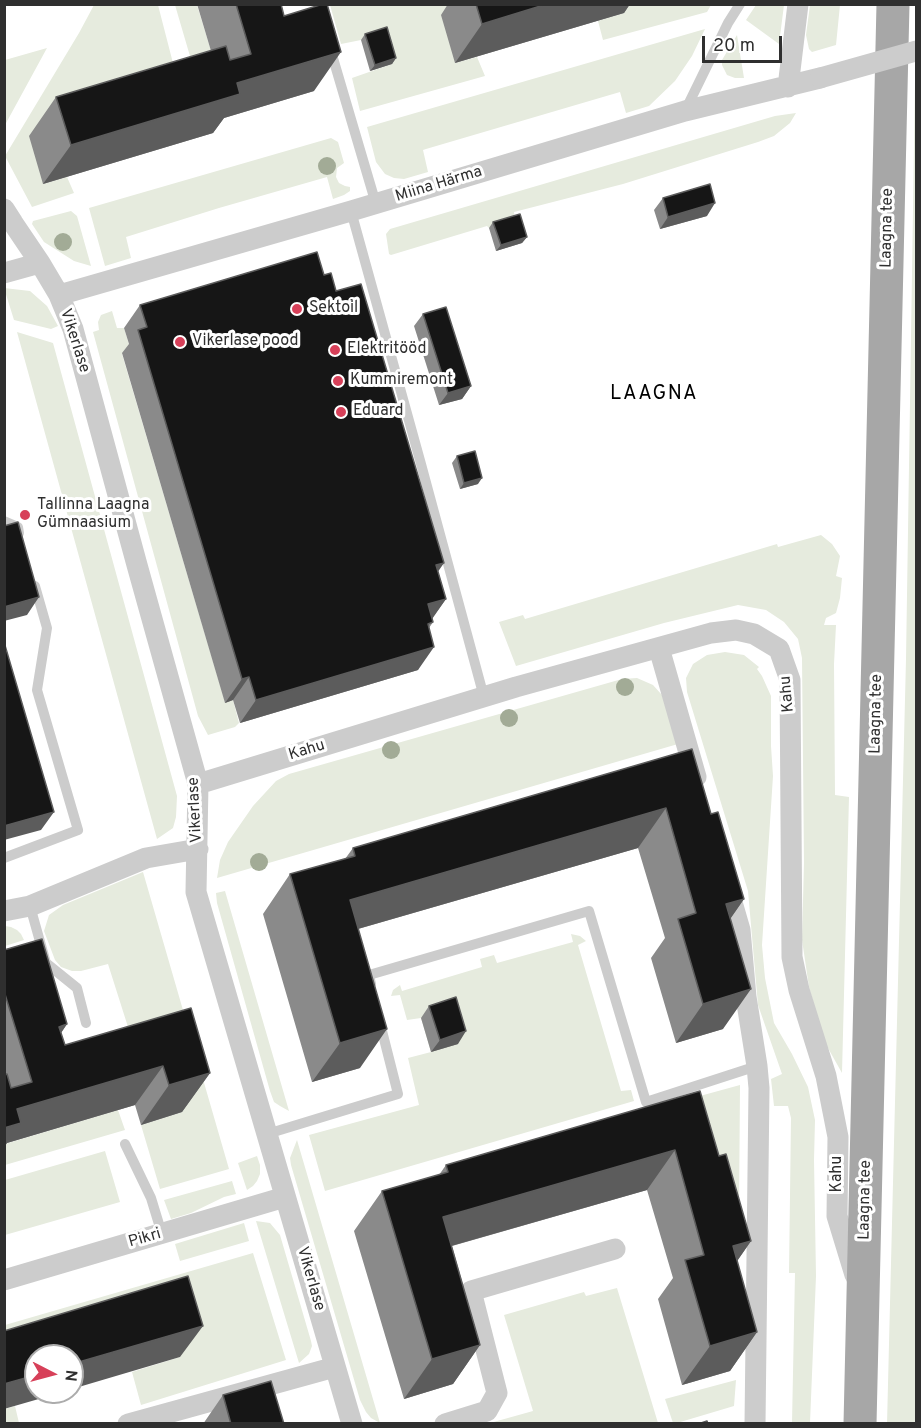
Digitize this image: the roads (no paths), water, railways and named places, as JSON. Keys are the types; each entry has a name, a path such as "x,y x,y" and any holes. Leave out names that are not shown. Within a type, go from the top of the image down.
{"main road":[{"name":"Laagna tee","path":"860,1424 893,4"}],"street":[{"path":"788,87 798,4"},
{"name":"Miina Härma","path":"59,295 376,204 685,111 788,87 916,51"},
{"name":"Vikerlase","path":"4,209 59,295 73,329 198,784 196,891 351,1424"},
{"path":"4,273 40,263"},
{"name":"Kahu","path":"198,784 484,697 711,633 736,630 754,634 779,649 790,680 792,957 799,990 826,1076 838,1137 837,1216 863,1302"},
{"path":"659,648 701,794"},
{"path":"4,912 30,906 146,858 198,849"},
{"path":"721,862 740,930 746,997 759,1088 755,1424"},
{"name":"Pikri","path":"4,1280 285,1197"},
{"path":"445,1424 487,1411 497,1394 471,1291 615,1249"},
{"path":"128,1424 335,1367"}],"lane":[{"path":"685,111 728,23 740,4"},
{"path":"326,35 376,204"},
{"path":"351,211 484,697"},
{"path":"4,521 18,527 21,538"},
{"path":"4,858 78,830 37,690 47,628 31,572"},
{"path":"30,906 46,963 77,988 86,1023"},
{"path":"267,1134 398,1094 369,975 589,911 646,1102 757,1066"},
{"path":"125,1144 151,1198 162,1234"}],"place":[{"name":"Sektoil","path":"297,309"},
{"name":"Vikerlase pood","path":"180,342"},
{"name":"Elektritööd","path":"335,350"},
{"name":"Kummiremont","path":"338,381"},
{"name":"Eduard","path":"341,412"},
{"name":"Tallinna Laagna Gümnaasium","path":"25,515"}],"district":[{"name":"LAAGNA","path":"654,395"}]}
